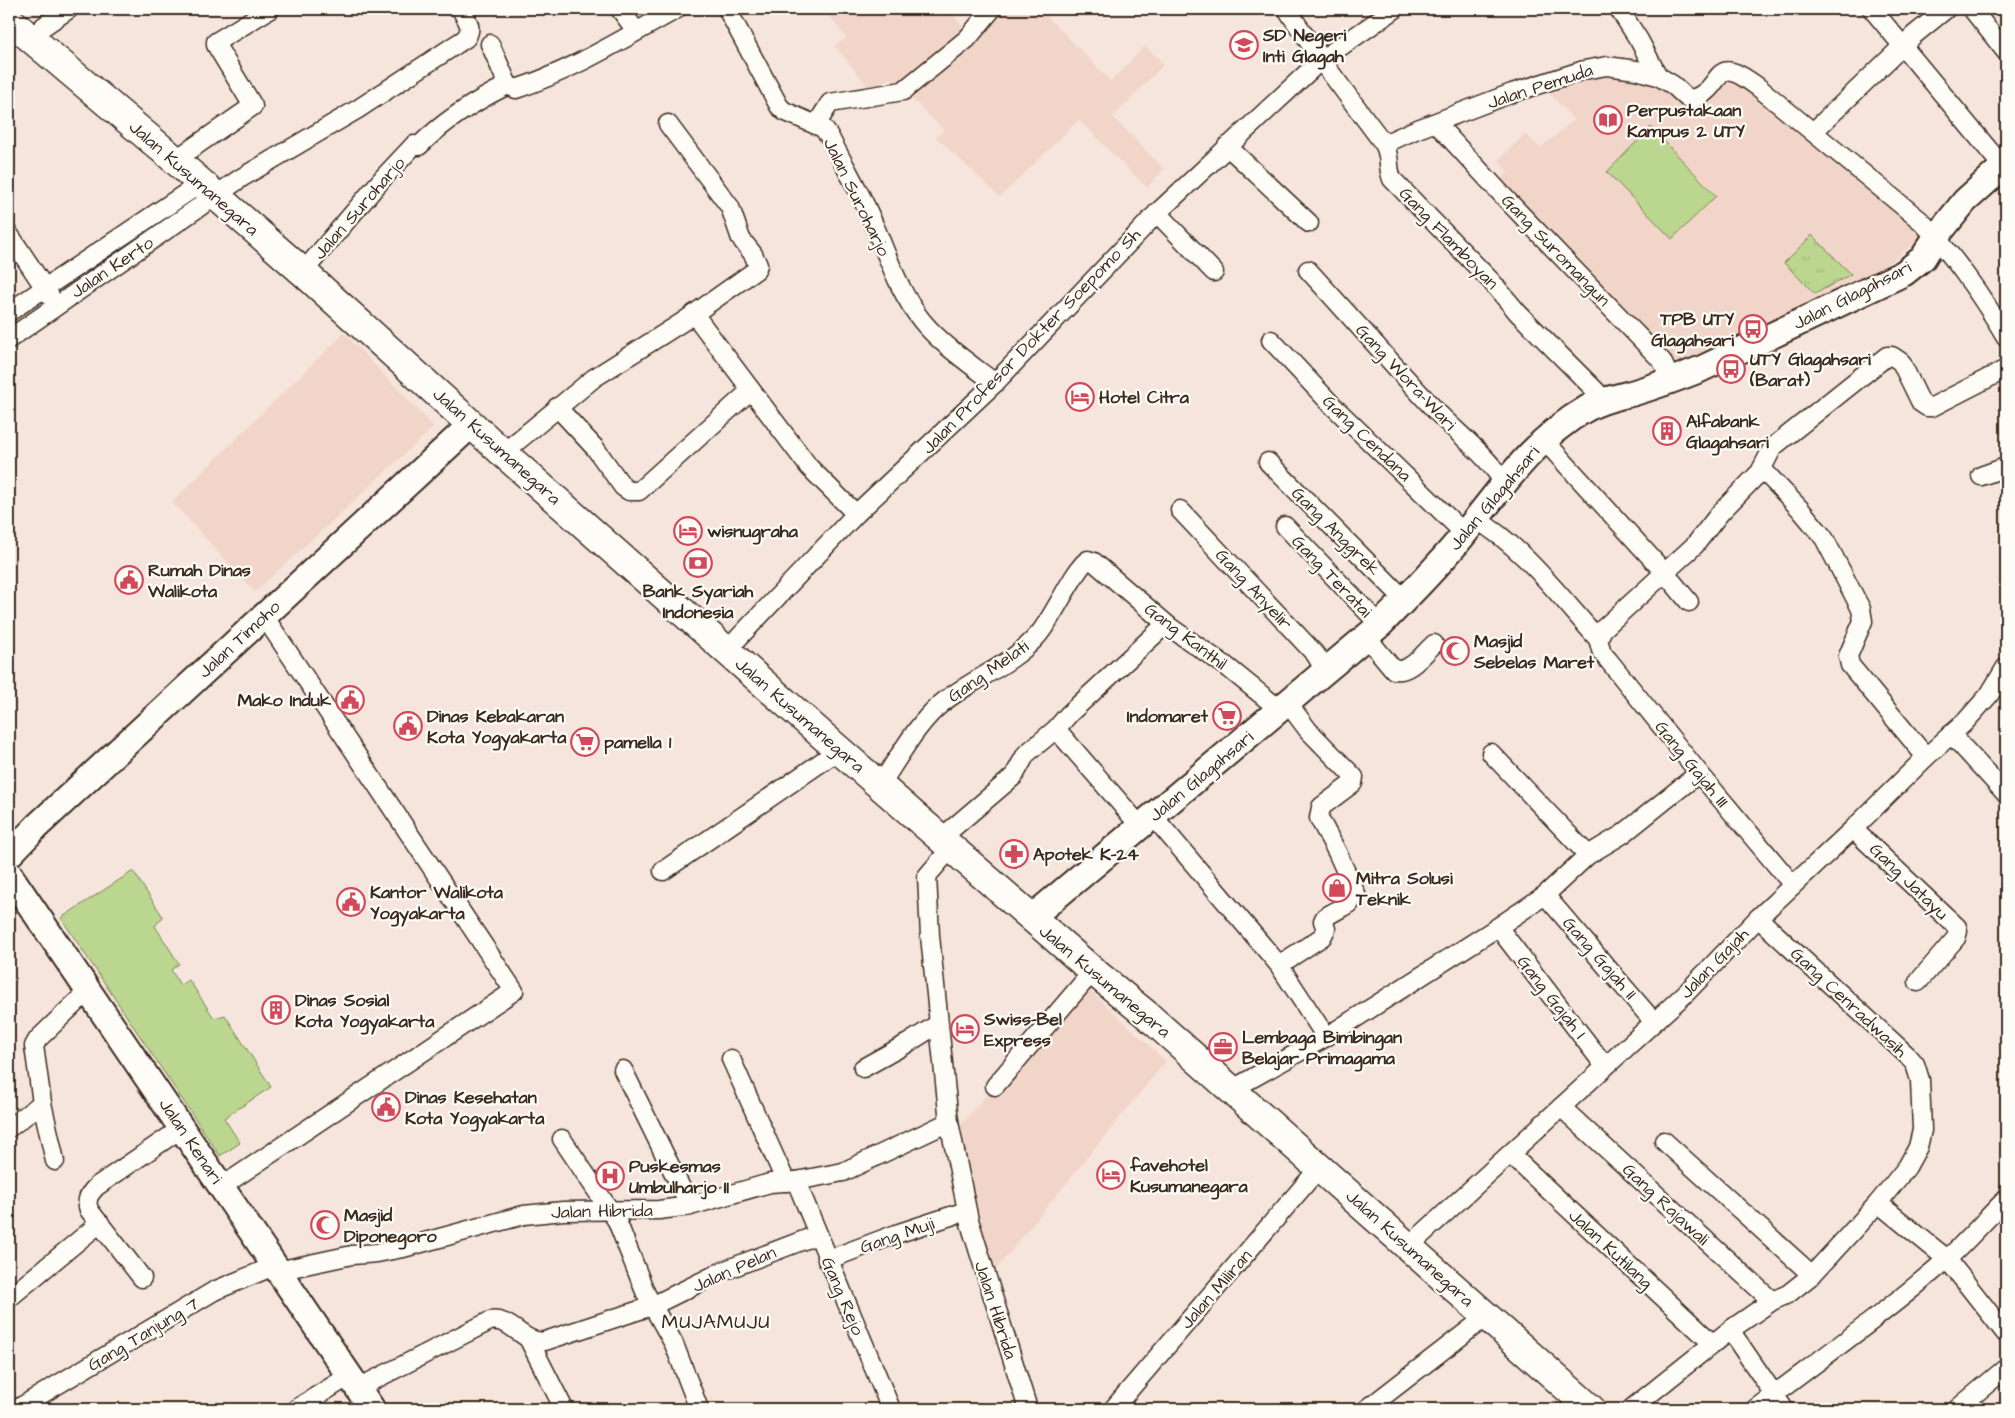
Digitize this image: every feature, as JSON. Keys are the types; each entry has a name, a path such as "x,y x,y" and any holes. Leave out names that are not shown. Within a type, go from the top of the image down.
{"main road":[{"name":"Jalan Kusumanegara","path":"9,20 175,160 303,272 503,453 838,750 1093,971 1147,1015 1591,1409"},
{"name":"Jalan Glagahsari","path":"1032,918 1380,625 1427,577 1470,527 1504,483 1543,440 1570,418 1598,403 1671,381 1701,369 1904,273 1922,258 1965,201 2005,166"},
{"name":"Jalan Timoho","path":"9,855 37,826 472,424"},
{"name":"Jalan Kenari","path":"9,874 182,1128 275,1269 372,1409"}],"street":[{"path":"31,40 44,26 69,9"},
{"path":"175,160 253,106 216,45 216,42 270,9"},
{"path":"209,190 242,178 358,109 466,38 470,22 461,9"},
{"path":"620,9 636,31"},
{"name":"Jalan Suroharjo","path":"303,272 383,178 414,145 419,146 436,129 480,99 508,85 516,89 537,82 590,58 677,9"},
{"name":"Jalan Suroharjo","path":"727,9 779,106 784,111 823,128 829,136 874,224 896,279 910,304 938,338 995,383"},
{"path":"816,125 830,103 903,91 967,39 992,9"},
{"name":"Gang Flamboyan","path":"1287,9 1321,60 1389,152 1389,172 1392,179 1597,392 1598,403"},
{"name":"Jalan Profesor Dokter Soepomo Sh","path":"726,651 856,514 995,383 1157,213 1321,60 1396,9"},
{"path":"1619,9 1639,40 1658,76"},
{"path":"1872,9 2005,166"},
{"path":"1946,9 1902,46 1813,132 1921,221 1936,237 1994,316 2006,337"},
{"path":"1972,9 2006,52"},
{"path":"490,44 508,85"},
{"name":"Jalan Pemuda","path":"1384,144 1415,130 1512,93 1584,70 1607,66 1636,70 1658,76 1674,85 1686,97 1693,99 1703,93 1720,74 1727,71 1734,72 1747,79 1813,132"},
{"name":"Gang Suromangun","path":"1436,123 1506,199 1662,361 1671,381"},
{"path":"503,453 594,378 694,314 756,270 758,265 753,254 741,239 730,207 668,124"},
{"path":"1227,146 1308,223"},
{"name":"Jalan Kerto","path":"9,312 44,287 209,190"},
{"name":"Jalan Kerto","path":"9,339 209,190"},
{"path":"1157,213 1214,272"},
{"path":"9,234 56,305"},
{"name":"Gang Wora-Wari","path":"1308,270 1369,340 1494,468 1504,483"},
{"path":"694,314 809,467 856,514"},
{"name":"Gang Cendana","path":"1271,340 1332,406 1470,527 1494,530 1516,550 1598,639"},
{"path":"1598,639 1603,629 1695,545 1720,512 1762,469 1770,450 1776,444 1890,356 1895,357 1901,362 1922,403 1927,407 1932,407 2006,370"},
{"path":"557,407 595,448 623,487 634,492 751,390"},
{"path":"1543,440 1665,573 1689,602"},
{"name":"Gang Anggrek","path":"1268,462 1405,600"},
{"path":"1981,476 2006,467"},
{"path":"1762,469 1800,509 1824,538 1861,609 1863,621 1848,656 1850,665 1926,757"},
{"name":"Gang Anyelir","path":"1180,510 1316,655 1325,672"},
{"name":"Gang Teratai","path":"1285,526 1380,625"},
{"name":"Gang Melati","path":"880,785 928,716 942,703 1012,658 1038,636 1053,615 1083,562 1088,560 1094,562"},
{"name":"Gang Kanthil","path":"1094,562 1166,624 1283,706 1354,777 1354,783 1321,807 1319,818 1356,894 1350,902 1325,917 1323,921 1326,929 1322,937 1279,964"},
{"path":"221,1187 514,991 264,616"},
{"path":"946,844 1014,776 1026,754 1056,729 1069,714 1166,624"},
{"name":"Gang Gajah III","path":"1598,639 1602,653 1793,885"},
{"path":"1361,642 1369,640 1394,670 1400,671 1406,670 1434,644"},
{"name":"Jalan Gajah","path":"1408,1247 1698,982 1758,918 1965,722 1989,695 2006,667"},
{"path":"1056,729 1147,821 1279,964 1326,1037"},
{"path":"1951,734 2006,794"},
{"path":"664,871 838,750"},
{"path":"1492,753 1588,855"},
{"path":"1231,1090 1326,1037 1498,927 1545,895 1588,855 1623,834 1699,773"},
{"name":"Gang Jatayu","path":"1853,829 1957,927 1956,938 1918,982"},
{"name":"Jalan Hibrida","path":"946,844 927,876 930,936 949,1122 966,1211 982,1268 1028,1409"},
{"name":"Gang Gajah II","path":"1545,895 1654,1022"},
{"name":"Gang Cenradwasih","path":"1631,1409 1730,1330 1772,1301 1788,1294 1812,1274 1878,1203 1907,1167 1918,1146 1922,1130 1918,1072 1908,1056 1758,918"},
{"name":"Gang Gajah I","path":"1498,927 1605,1066"},
{"path":"995,1086 1093,971"},
{"path":"56,1161 42,1103 34,1046 38,1039 88,991"},
{"path":"863,1068 938,1024"},
{"name":"Gang Rejo","path":"731,1059 817,1235 891,1409"},
{"path":"623,1070 690,1206"},
{"path":"9,1128 42,1103"},
{"name":"Gang Rajawali","path":"1561,1107 1772,1301"},
{"name":"Jalan Hibrida","path":"275,1269 352,1255 377,1254 436,1241 524,1215 562,1211 659,1210 690,1206 770,1183 843,1172 949,1122"},
{"path":"142,1278 87,1204 88,1197 92,1191 182,1128"},
{"path":"562,1138 616,1221 652,1306 674,1344 699,1409"},
{"path":"1664,1141 1812,1274"},
{"name":"Jalan Kutilang","path":"1510,1154 1713,1344"},
{"name":"Jalan Miliran","path":"1113,1409 1319,1168"},
{"path":"1755,1409 1842,1344 1947,1259 2006,1198"},
{"path":"1878,1203 1947,1259 2006,1334"},
{"name":"Gang Muji","path":"827,1260 899,1233 966,1211"},
{"path":"9,1298 100,1223"},
{"name":"Jalan Pelan","path":"528,1338 539,1342 545,1341 652,1306 723,1271 817,1235"},
{"name":"Gang Tanjung 7","path":"17,1409 214,1291 275,1269"},
{"path":"1367,1409 1486,1316"},
{"path":"296,1409 490,1321 504,1321 528,1338 564,1409"},
{"path":"1730,1330 1784,1409"},
{"path":"1957,1409 2006,1368"}],"shaded area":[{"path":"823,9 950,9 973,42 983,34 1003,9 1040,9 1111,81 1145,46 1164,64 1113,117 1164,169 1147,188 1079,120 1000,197 936,137 944,130 890,78 871,90 835,46 846,37"},
{"path":"1635,69 1689,98 1727,71 1930,231 1878,271 1672,369 1493,185 1508,172 1498,160 1525,134 1540,148 1574,120 1541,83"},
{"path":"344,333 434,427 255,592 172,502"},
{"path":"1082,983 1166,1061 997,1268 987,1274 954,1133"}],"green space":[{"path":"1651,127 1716,196 1672,239 1607,172"},
{"path":"1812,235 1851,274 1815,294 1784,263"},
{"path":"133,871 163,917 155,926 179,964 171,970 180,985 189,980 214,1018 225,1015 271,1087 224,1118 240,1143 220,1156 61,918"}],"place":[{"name":"SD Negeri Inti Glagah","path":"1244,45"},
{"name":"Perpustakaan Kampus 2 UTY","path":"1608,120"},
{"name":"TPB UTY Glagahsari","path":"1753,329"},
{"name":"UTY Glagahsari (Barat)","path":"1731,369"},
{"name":"Hotel Citra","path":"1080,397"},
{"name":"Alfabank Glagahsari","path":"1667,431"},
{"name":"wisnugraha","path":"688,531"},
{"name":"Bank Syariah Indonesia","path":"698,563"},
{"name":"Rumah Dinas Walikota","path":"129,580"},
{"name":"Masjid Sebelas Maret","path":"1455,651"},
{"name":"Mako Induk","path":"350,700"},
{"name":"Indomaret","path":"1227,716"},
{"name":"Dinas Kebakaran Kota Yogyakarta","path":"408,726"},
{"name":"pamella 1","path":"585,742"},
{"name":"Apotek K-24","path":"1014,854"},
{"name":"Mitra Solusi Teknik","path":"1337,888"},
{"name":"Kantor Walikota Yogyakarta","path":"351,902"},
{"name":"Dinas Sosial Kota Yogyakarta","path":"276,1010"},
{"name":"Swiss-Bel Express","path":"965,1029"},
{"name":"Lembaga Bimbingan Belajar Primagama","path":"1223,1047"},
{"name":"Dinas Kesehatan Kota Yogyakarta","path":"386,1107"},
{"name":"favehotel Kusumanegara","path":"1111,1175"},
{"name":"Puskesmas Umbulharjo II","path":"610,1176"},
{"name":"Masjid Diponegoro","path":"325,1225"}],"district":[{"name":"MUJAMUJU","path":"716,1321"}]}
